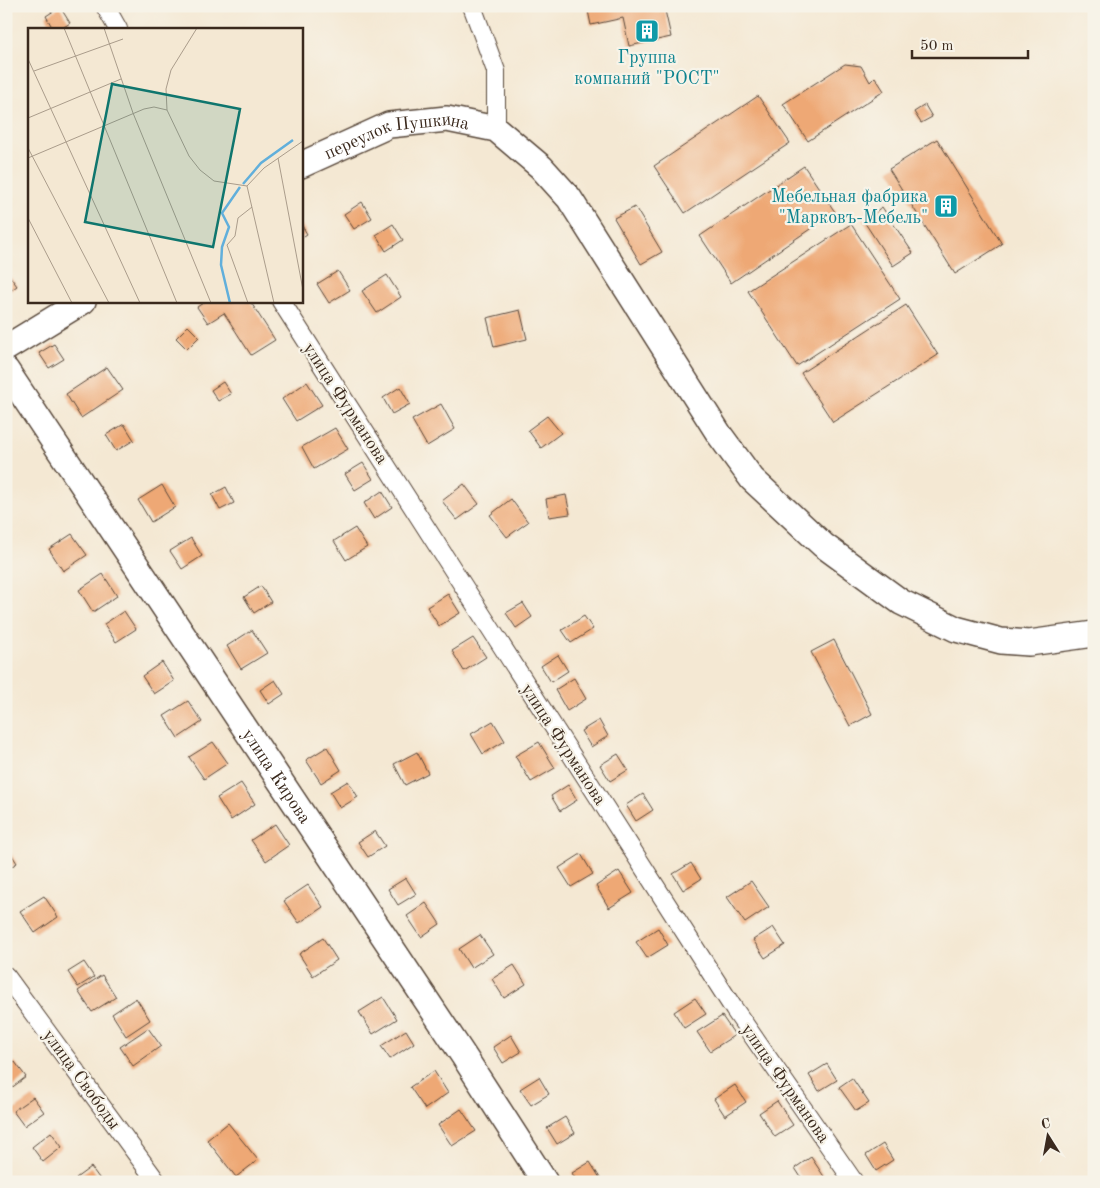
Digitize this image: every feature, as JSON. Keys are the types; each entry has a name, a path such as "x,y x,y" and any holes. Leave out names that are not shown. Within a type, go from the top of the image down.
{"street":[{"path":"105,6 117,28"},
{"path":"472,6 496,71 496,129 541,166 569,198 718,434 752,479 823,545 901,602 956,629 1001,642 1029,643 1094,634"},
{"name":"переулок Пушкина","path":"302,165 389,125 447,119 496,129"},
{"path":"6,348 81,302"},
{"name":"улица Фурманова","path":"282,302 734,1009 854,1182"},
{"name":"улица Кирова","path":"6,370 463,1055 545,1182"},
{"name":"улица Свободы","path":"6,976 158,1182"}],"building":[{"name":"Группа компаний \"РОСТ\"","path":"587,6 638,6 639,10 664,6 671,37 629,46 623,18 591,25"},
{"path":"60,7 70,23 62,28 52,28 46,16"},
{"path":"845,64 861,66 870,82 875,77 884,91 808,141 783,104"},
{"path":"758,96 790,143 685,213 654,166"},
{"path":"925,105 932,117 921,123 914,112"},
{"name":"Мебельная фабрика \"Марковъ-Мебель\"","path":"937,139 1002,244 955,274 889,169"},
{"path":"804,166 835,212 731,283 700,236"},
{"path":"362,202 372,218 354,229 344,214"},
{"path":"635,207 662,252 641,264 614,218"},
{"path":"882,207 913,253 893,266 863,220"},
{"path":"393,224 403,240 386,251 376,235"},
{"path":"851,224 900,299 797,366 748,291"},
{"path":"302,226 307,234 302,237"},
{"path":"6,271 17,286 6,294"},
{"path":"338,271 350,290 329,303 317,284"},
{"path":"387,275 401,297 377,313 362,291"},
{"path":"204,302 251,302 275,340 251,355 224,313 208,323 197,307"},
{"path":"906,305 938,355 833,422 801,373"},
{"path":"520,310 527,339 494,347 487,318"},
{"path":"188,326 199,337 187,349 176,338"},
{"path":"54,344 64,359 49,368 39,353"},
{"path":"107,367 123,390 81,418 66,394"},
{"path":"223,382 231,394 218,401 211,390"},
{"path":"307,382 322,405 296,421 282,399"},
{"path":"400,387 410,404 392,414 383,398"},
{"path":"441,404 455,429 427,446 412,420"},
{"path":"547,416 561,433 541,448 528,430"},
{"path":"124,424 134,440 116,451 106,435"},
{"path":"335,428 348,449 314,469 302,447"},
{"path":"363,463 373,479 355,490 345,474"},
{"path":"464,484 479,504 457,520 442,501"},
{"path":"162,485 175,507 151,522 138,500"},
{"path":"226,487 234,503 220,510 212,495"},
{"path":"382,491 392,507 374,519 364,503"},
{"path":"566,495 570,514 549,517 546,499"},
{"path":"511,499 528,522 507,537 490,515"},
{"path":"355,528 367,547 346,560 334,541"},
{"path":"72,534 87,555 63,571 49,549"},
{"path":"191,538 202,556 182,569 170,551"},
{"path":"103,574 117,596 93,612 79,590"},
{"path":"261,586 271,602 254,613 244,597"},
{"path":"448,594 460,613 439,626 427,607"},
{"path":"523,603 532,617 516,628 506,613"},
{"path":"124,611 136,629 116,642 104,624"},
{"path":"584,616 593,629 571,643 562,630"},
{"path":"252,630 267,653 241,669 227,646"},
{"path":"473,638 486,657 464,671 452,651"},
{"path":"834,640 872,714 850,726 811,652"},
{"path":"558,655 568,671 551,682 541,666"},
{"path":"162,662 174,681 154,694 142,676"},
{"path":"574,678 586,699 567,711 555,690"},
{"path":"275,680 284,694 269,704 260,690"},
{"path":"188,701 202,722 178,738 164,716"},
{"path":"599,720 608,736 591,747 581,731"},
{"path":"493,721 505,741 483,754 471,734"},
{"path":"213,742 228,763 204,779 189,757"},
{"path":"539,742 555,768 531,782 515,756"},
{"path":"327,747 341,770 321,783 306,760"},
{"path":"417,752 428,773 405,785 394,764"},
{"path":"618,754 628,770 610,781 600,765"},
{"path":"348,781 358,797 340,808 330,792"},
{"path":"241,783 255,804 231,820 217,798"},
{"path":"568,785 577,800 560,811 551,796"},
{"path":"643,794 653,810 636,821 626,805"},
{"path":"275,824 289,845 266,861 251,840"},
{"path":"375,831 385,846 368,857 358,842"},
{"path":"6,846 17,863 6,870"},
{"path":"581,854 593,874 571,887 559,868"},
{"path":"691,863 701,879 683,890 673,874"},
{"path":"619,871 633,893 609,908 596,886"},
{"path":"406,878 416,894 398,905 388,889"},
{"path":"751,881 769,907 745,923 727,897"},
{"path":"308,885 323,907 299,923 284,901"},
{"path":"44,896 58,917 35,933 20,911"},
{"path":"426,903 440,924 421,937 407,916"},
{"path":"773,927 785,945 765,958 753,940"},
{"path":"658,928 668,945 647,958 636,942"},
{"path":"480,935 493,954 471,968 459,949"},
{"path":"323,938 337,960 313,976 299,954"},
{"path":"84,962 94,977 78,987 68,972"},
{"path":"514,965 526,984 504,998 492,979"},
{"path":"102,975 116,997 92,1012 78,991"},
{"path":"383,997 397,1019 373,1034 359,1012"},
{"path":"136,998 150,1020 126,1036 112,1014"},
{"path":"695,998 706,1014 684,1028 674,1012"},
{"path":"722,1016 735,1035 710,1051 697,1032"},
{"path":"148,1028 161,1046 133,1066 120,1047"},
{"path":"406,1030 414,1043 390,1059 381,1046"},
{"path":"511,1035 521,1052 503,1063 493,1047"},
{"path":"15,1062 26,1077 6,1092 6,1068"},
{"path":"827,1064 837,1080 819,1091 809,1075"},
{"path":"434,1071 448,1093 425,1109 410,1087"},
{"path":"539,1077 549,1094 531,1105 520,1089"},
{"path":"852,1078 869,1103 856,1111 839,1087"},
{"path":"735,1085 746,1102 725,1116 714,1099"},
{"path":"33,1097 44,1112 24,1126 13,1111"},
{"path":"777,1101 793,1125 775,1137 759,1113"},
{"path":"461,1109 476,1131 452,1146 438,1125"},
{"path":"565,1117 575,1133 557,1144 547,1128"},
{"path":"228,1123 258,1160 236,1177 207,1140"},
{"path":"51,1132 62,1147 43,1162 32,1147"},
{"path":"883,1144 893,1160 876,1171 866,1155"},
{"path":"811,1157 825,1178 820,1182 804,1182 795,1168"},
{"path":"590,1162 600,1178 594,1182 577,1182 572,1173"},
{"path":"91,1167 102,1182 79,1182 76,1178"}],"place":[{"name":"Группа компаний \"РОСТ\"","path":"647,31"},
{"name":"Мебельная фабрика \"Марковъ-Мебель\"","path":"946,206"}]}
